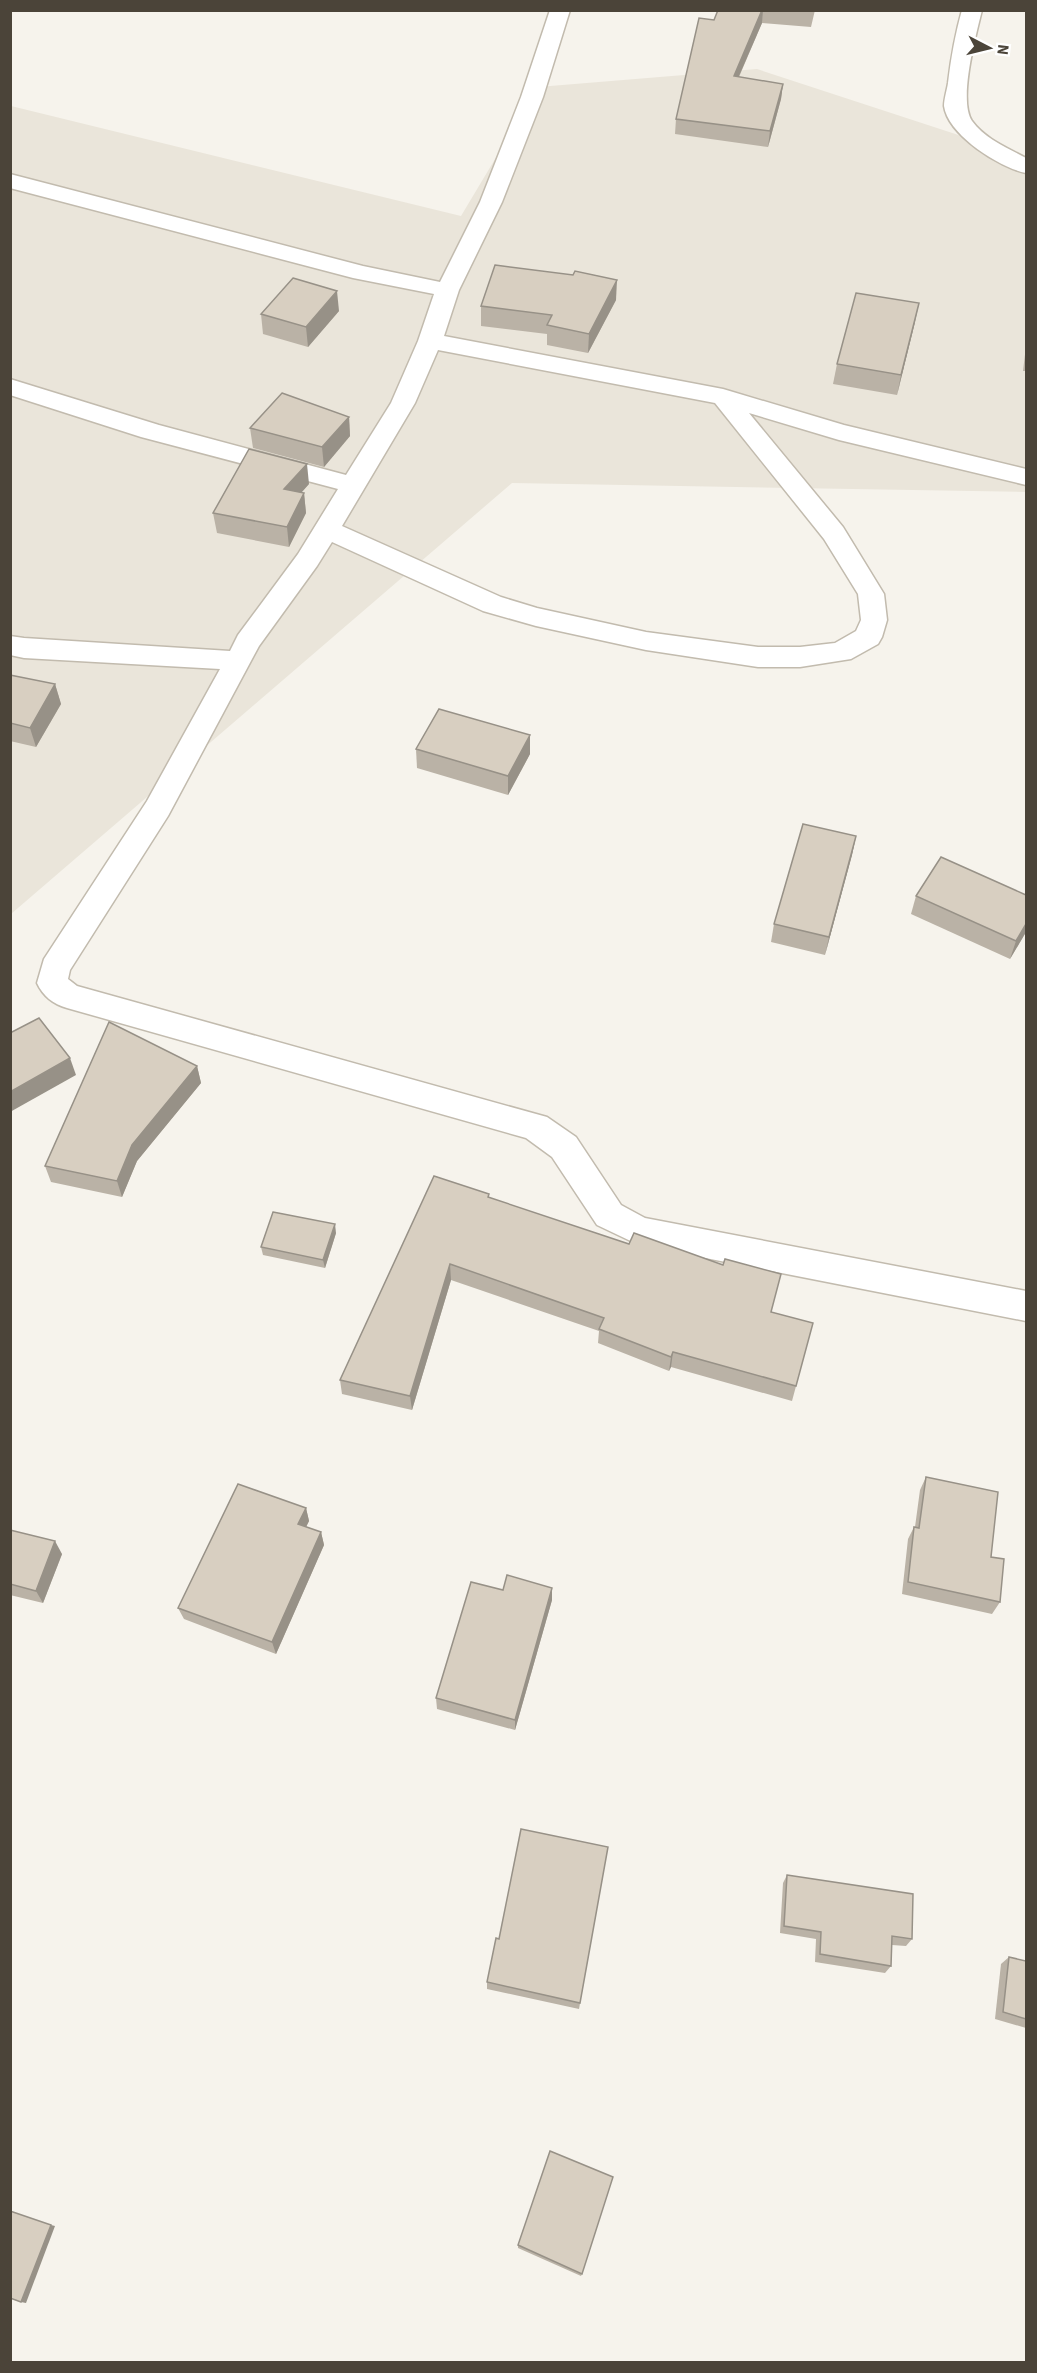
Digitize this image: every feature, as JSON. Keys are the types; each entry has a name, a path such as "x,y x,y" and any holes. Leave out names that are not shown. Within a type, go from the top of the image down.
{"street":[{"path":"972,10 965,36 956,106 963,124 985,146 1026,167"},
{"path":"553,14 531,97 491,202 447,290 430,342 403,403 308,560 248,642 158,808 55,968 52,983 67,996 536,1127 564,1147 609,1215 639,1231 1026,1306"},
{"path":"10,181 361,273 447,290"},
{"path":"430,342 723,397 839,432 1026,477"},
{"path":"10,387 150,431 353,486"},
{"path":"326,529 492,604 536,617 646,641 758,657 800,657 841,652 868,637 874,620 872,594 834,532 723,397"},
{"path":"10,645 35,649 238,661"}],"shaded area":[{"path":"757,69 1026,157 1026,492 512,483 11,914 11,106 461,216 538,87"}],"building":[{"path":"718,10 762,10 734,76 783,84 770,131 676,119 699,18 714,20"},
{"path":"495,265 573,275 575,271 617,280 589,334 547,325 552,315 481,306"},
{"path":"293,278 337,291 306,327 261,314"},
{"path":"856,293 919,303 901,375 837,364"},
{"path":"282,393 349,417 322,447 250,428"},
{"path":"249,449 307,464 284,489 304,493 287,527 213,513"},
{"path":"10,675 55,684 30,728 10,723"},
{"path":"439,709 530,735 508,776 416,749"},
{"path":"803,824 856,836 829,937 774,924"},
{"path":"941,857 1026,895 1026,924 1016,941 916,896"},
{"path":"39,1018 70,1058 10,1092 10,1033"},
{"path":"109,1022 197,1066 132,1145 117,1181 45,1166"},
{"path":"434,1176 489,1194 488,1197 629,1244 634,1233 723,1265 725,1259 781,1274 771,1312 813,1323 796,1386 673,1352 671,1357 599,1329 604,1318 450,1264 410,1396 340,1380"},
{"path":"273,1212 335,1224 323,1260 261,1247"},
{"path":"926,1477 998,1492 991,1557 1004,1559 1000,1602 908,1582 914,1527 919,1528"},
{"path":"238,1484 306,1508 298,1524 321,1532 272,1642 178,1608"},
{"path":"10,1530 55,1541 36,1591 10,1584"},
{"path":"507,1575 552,1588 515,1720 436,1698 471,1582 503,1590"},
{"path":"521,1829 608,1847 580,2003 487,1982 496,1938 499,1939"},
{"path":"787,1875 913,1894 912,1939 892,1936 891,1966 820,1954 821,1932 784,1926"},
{"path":"1009,1957 1026,1961 1026,2019 1003,2012"},
{"path":"550,2151 613,2177 582,2274 518,2245"},
{"path":"10,2211 51,2225 21,2302 10,2298"}]}
